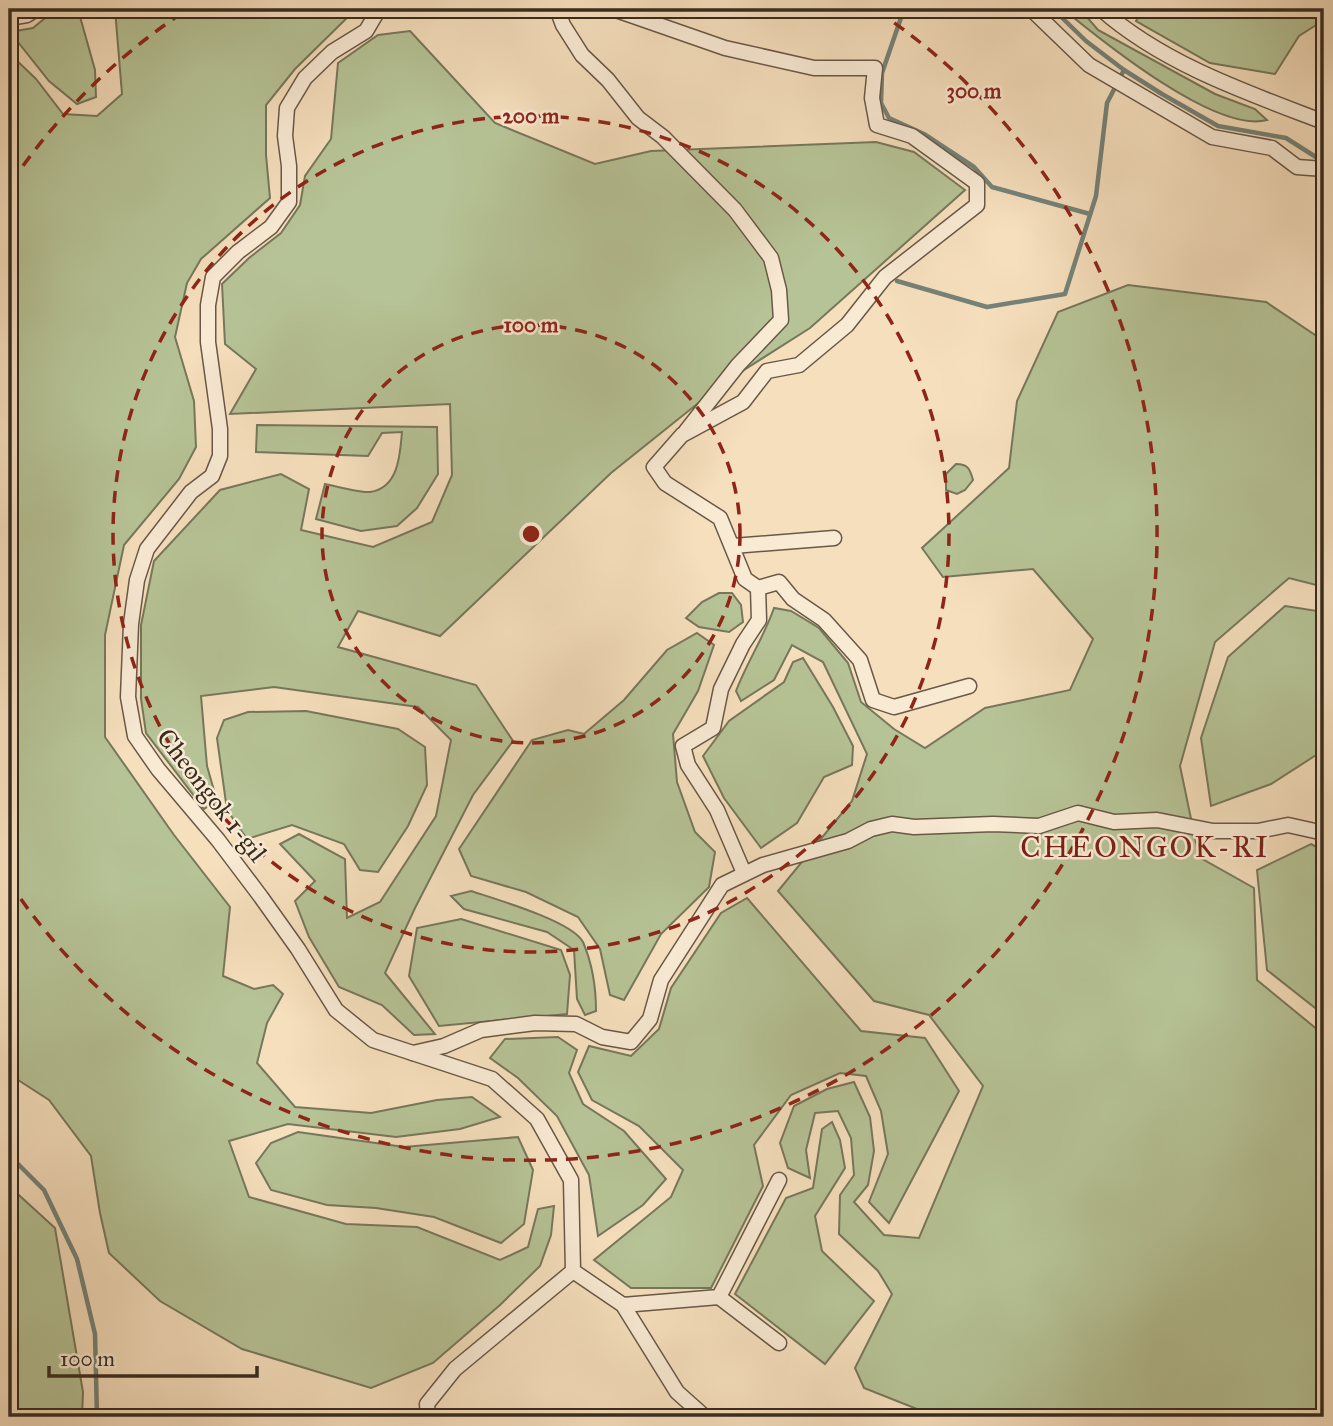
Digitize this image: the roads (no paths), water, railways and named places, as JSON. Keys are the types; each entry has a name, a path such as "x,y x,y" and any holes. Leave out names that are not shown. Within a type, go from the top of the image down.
{"street":[{"path":"9,18 27,15 36,9"},
{"name":"Cheongok 1-gil","path":"379,9 366,31 332,52 305,78 287,108 285,136 289,166 289,202 271,228 238,252 212,278 208,305 208,342 220,429 220,456 212,476 191,492 147,549 137,580 131,624 128,697 135,736 158,769 261,897 336,1010 373,1040 492,1079 537,1119 571,1180 573,1271"},
{"path":"557,9 563,25 582,55 608,80 638,118 663,137 735,210 771,258 779,290 781,320 738,366 654,467 665,483 720,518 745,579 758,587 779,582 793,599 824,620 860,660 873,700 894,707 969,686"},
{"path":"613,9 724,48 814,68 875,68 872,98 877,125 912,136 978,183 977,205 885,276 848,325 799,365 767,371 743,402 682,435"},
{"path":"1031,9 1089,65 1212,137 1272,148 1297,167 1324,169"},
{"path":"1101,9 1167,53 1218,81 1324,122"},
{"path":"733,546 834,538"},
{"path":"744,873 716,810 688,765 683,747 713,728 721,689 743,644 760,620 758,587"},
{"path":"411,1054 444,1046 481,1030 535,1023 576,1024 602,1037 631,1042 650,1019 662,980 722,885 763,865 848,841 871,829 892,824 914,827 993,824 1039,826 1078,813 1114,822 1157,820 1213,831 1258,831 1288,825 1324,833"},
{"path":"719,1297 779,1180"},
{"path":"428,1417 427,1404 455,1368 573,1271 623,1305 677,1392 705,1417"},
{"path":"623,1305 719,1297 779,1343"}],"waterway":[{"path":"904,9 882,73 881,103 889,118 924,134 974,167 992,187 1090,214"},
{"path":"1053,9 1086,41 1124,70 1218,126 1286,138 1319,159 1324,159"},
{"path":"897,281 987,307 1065,294 1096,196 1107,103 1124,70"},
{"path":"9,1155 44,1190 77,1259 95,1334 97,1417"}],"district":[{"name":"CHEONGOK-RI","path":"1145,847"}]}
